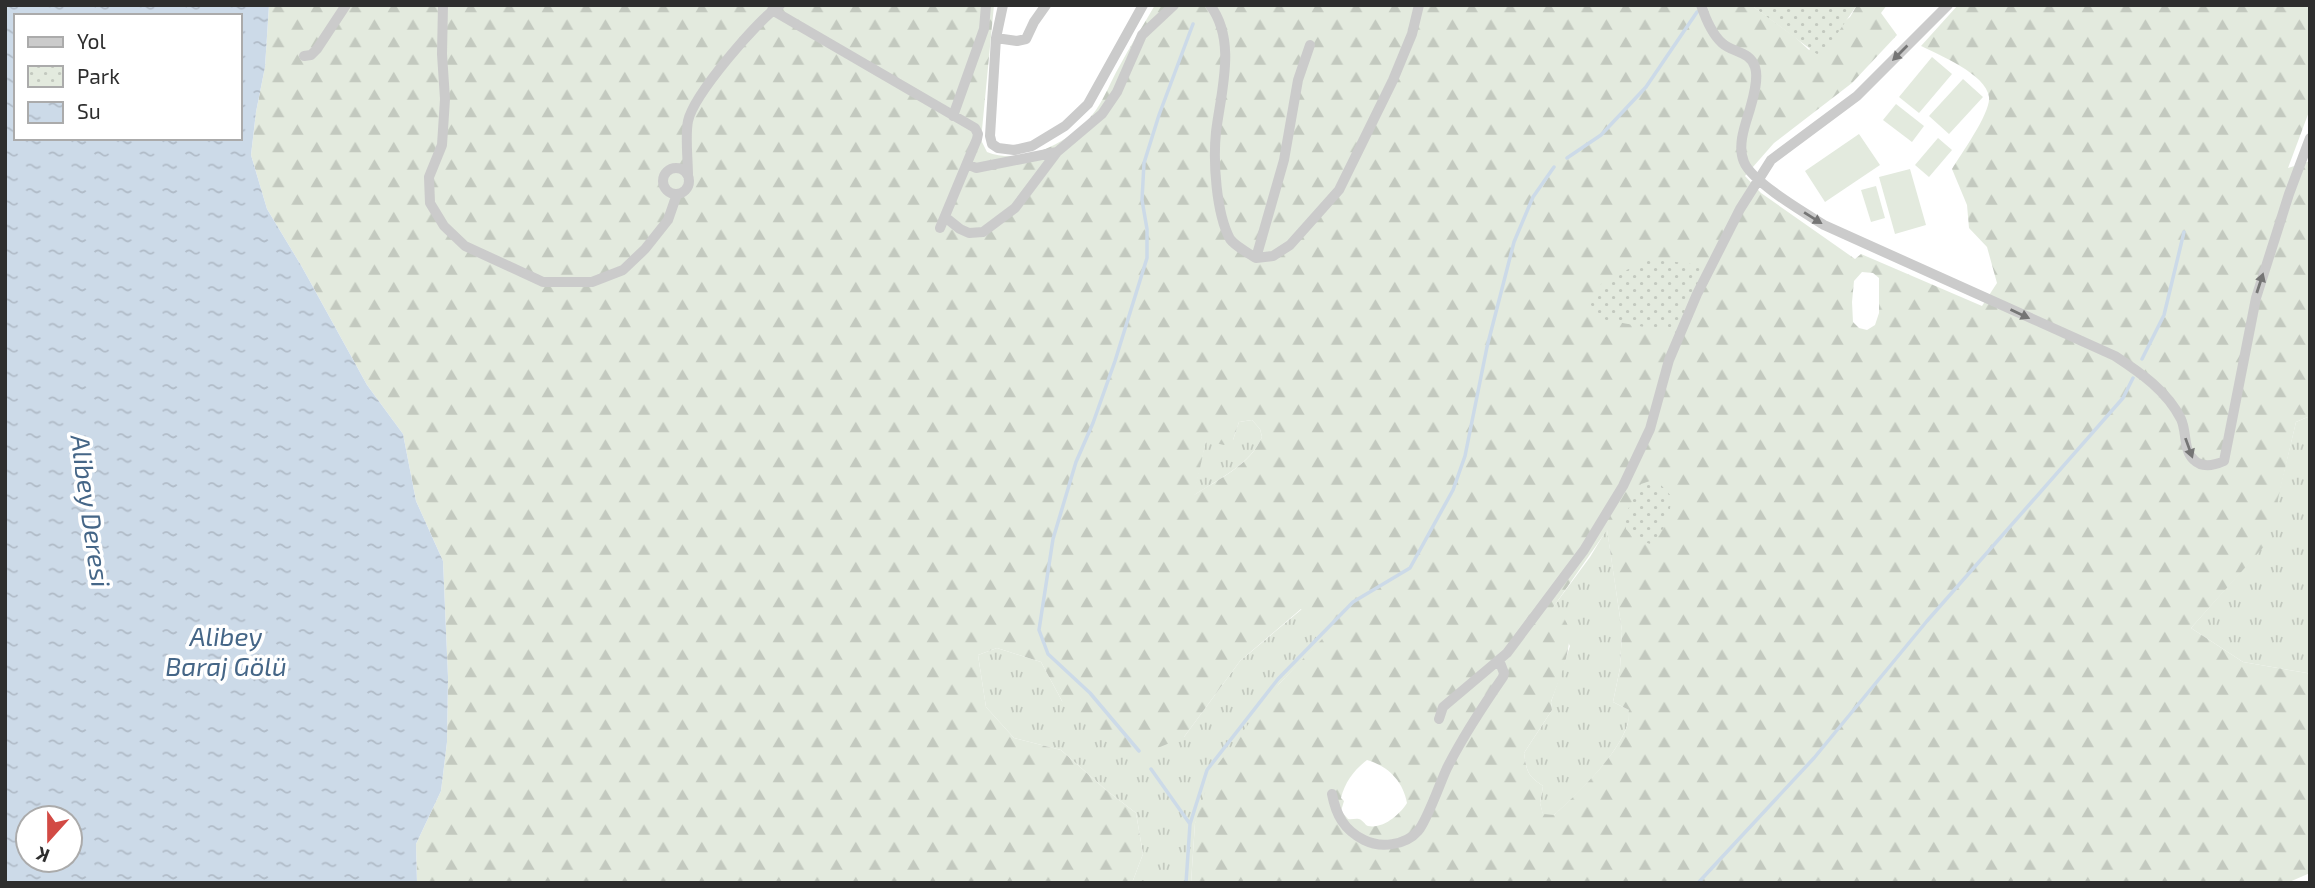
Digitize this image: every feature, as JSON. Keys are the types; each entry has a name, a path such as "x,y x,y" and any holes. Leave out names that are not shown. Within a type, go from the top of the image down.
{"street":[{"path":"304,56 311,55 317,49 346,5"},
{"path":"443,5 442,145 429,177 430,203 444,226 465,246 544,282 592,282 623,270 645,249 668,220 677,194 687,188 688,120 703,91 741,42 776,8 975,128 978,134 943,222 969,233 983,232 1015,208 1057,152 1102,114 1117,92 1142,35 1174,5"},
{"path":"953,116 984,29 986,5"},
{"path":"1003,5 996,38 990,135 992,144 998,148 1014,150 1032,146 1065,126 1088,104 1143,5"},
{"path":"996,38 1017,41 1026,39 1046,5"},
{"path":"1210,5 1218,16 1226,49 1216,136 1218,203 1231,241 1256,258 1273,256 1290,245 1339,190 1393,80 1412,34 1419,5"},
{"path":"1700,5 1722,43 1750,57 1756,70 1754,94 1742,138 1742,151 1744,163 1758,179 1787,202 1824,225 2115,356 2138,371 2171,403 2183,422 2187,449 2194,461 2204,465 2214,466 2224,460 2256,298 2310,138"},
{"path":"1439,719 1443,707 1507,653 1528,627 1584,550 1623,486 1650,429 1669,360 1694,303 1740,209 1771,160 1857,96 1948,5"},
{"path":"1256,258 1284,160 1298,80 1310,45"},
{"path":"967,164 976,167 1057,152"},
{"path":"677,194 665,189 664,176 670,170 678,168 688,176"},
{"path":"1332,794 1339,820 1362,839 1373,844 1397,843 1419,831 1447,767 1503,677 1499,660"}],"green space":[{"path":"269,5 994,5 981,140 987,152 1001,156 1017,156 1062,141 1087,121 1099,105 1155,5 1751,5 1809,50 1850,17 1857,5 1887,5 1881,13 1897,35 1852,83 1774,143 1745,176 1761,193 1855,259 1861,254 1982,306 1997,283 1987,247 1969,228 1967,205 1952,169 1981,123 1989,97 1980,81 1971,73 1921,46 1958,5 2310,5 2310,109 2288,168 2310,161 2310,416 2296,422 2268,542 2191,628 2243,662 2307,673 2310,677 2310,873 2287,883 1191,883 1195,823 1212,772 1279,684 1324,637 1301,609 1240,661 1184,737 1129,760 1062,701 1041,662 997,648 978,655 986,707 1014,738 1061,750 1136,813 1143,854 1132,883 417,883 416,844 441,791 447,742 448,677 443,561 416,501 403,434 367,385 267,209 251,155 265,67","holes":["1862,272 1873,273 1879,278 1879,313 1875,325 1867,330 1859,328 1853,322 1854,281","1252,420 1260,429 1262,437 1257,447 1233,470 1194,495 1206,441 1224,445 1233,440 1239,422","1607,530 1622,631 1620,668 1613,702 1629,710 1628,723 1622,738 1605,762 1554,815 1543,814 1540,803 1543,786 1529,772 1524,753 1552,710 1551,702 1568,649 1568,628 1564,619 1552,609","1367,760 1388,770 1405,795 1407,803 1404,807 1391,820 1380,825 1368,826 1362,820 1348,819 1341,811 1344,801 1341,798 1345,787"]},
{"path":"1751,5 1857,5 1821,57"},
{"path":"1932,57 1952,74 1919,113 1899,97"},
{"path":"1963,79 1983,97 1949,134 1929,116"},
{"path":"1896,104 1924,126 1912,142 1883,120"},
{"path":"1859,134 1880,165 1825,202 1805,171"},
{"path":"1938,138 1952,150 1929,177 1915,165"},
{"path":"1910,169 1926,225 1895,234 1879,177"},
{"path":"1876,186 1885,218 1871,222 1861,190"},
{"path":"1646,261 1668,261 1706,268 1676,333 1596,318 1590,302 1603,281"},
{"path":"2310,416 2310,677 2307,673 2243,662 2191,628 2267,542 2296,422"},
{"path":"1252,420 1260,429 1262,437 1257,447 1232,471 1193,496 1206,440 1233,440 1239,422"},
{"path":"1650,481 1660,484 1672,497 1663,530 1650,544 1633,537 1626,529 1625,515 1641,484"},
{"path":"1607,529 1622,631 1620,668 1613,702 1629,710 1628,722 1614,750 1574,797 1554,815 1543,815 1540,803 1543,786 1529,772 1524,753 1552,710 1551,702 1570,646 1551,610"},
{"path":"1302,609 1325,637 1279,684 1195,823 1191,883 1132,883 1143,854 1136,813 1061,750 1014,738 986,707 978,655 997,648 1041,662 1062,701 1184,737 1240,661"}],"water":[{"name":"Alibey Baraj Gölü","path":"5,5 269,5 265,67 251,155 267,209 367,385 403,434 416,501 443,561 448,677 447,742 441,791 416,844 417,883 5,883"}],"waterway":[{"path":"1567,158 1601,135 1646,87 1697,12"},
{"path":"1139,751 1090,693 1048,654 1039,630 1053,539 1076,462 1115,361 1147,258 1147,229 1142,200 1144,163 1193,24"},
{"path":"1186,883 1190,824 1207,770 1278,679 1353,602 1410,568 1453,490 1465,456 1487,347 1514,242 1533,197 1554,167"},
{"path":"2142,359 2164,315 2184,232"},
{"path":"1698,883 1814,758 1927,621 2123,398 2133,378"},
{"path":"1151,769 1190,824"}],"water label":[{"name":"Alibey Deresi","path":"90,511"}]}
